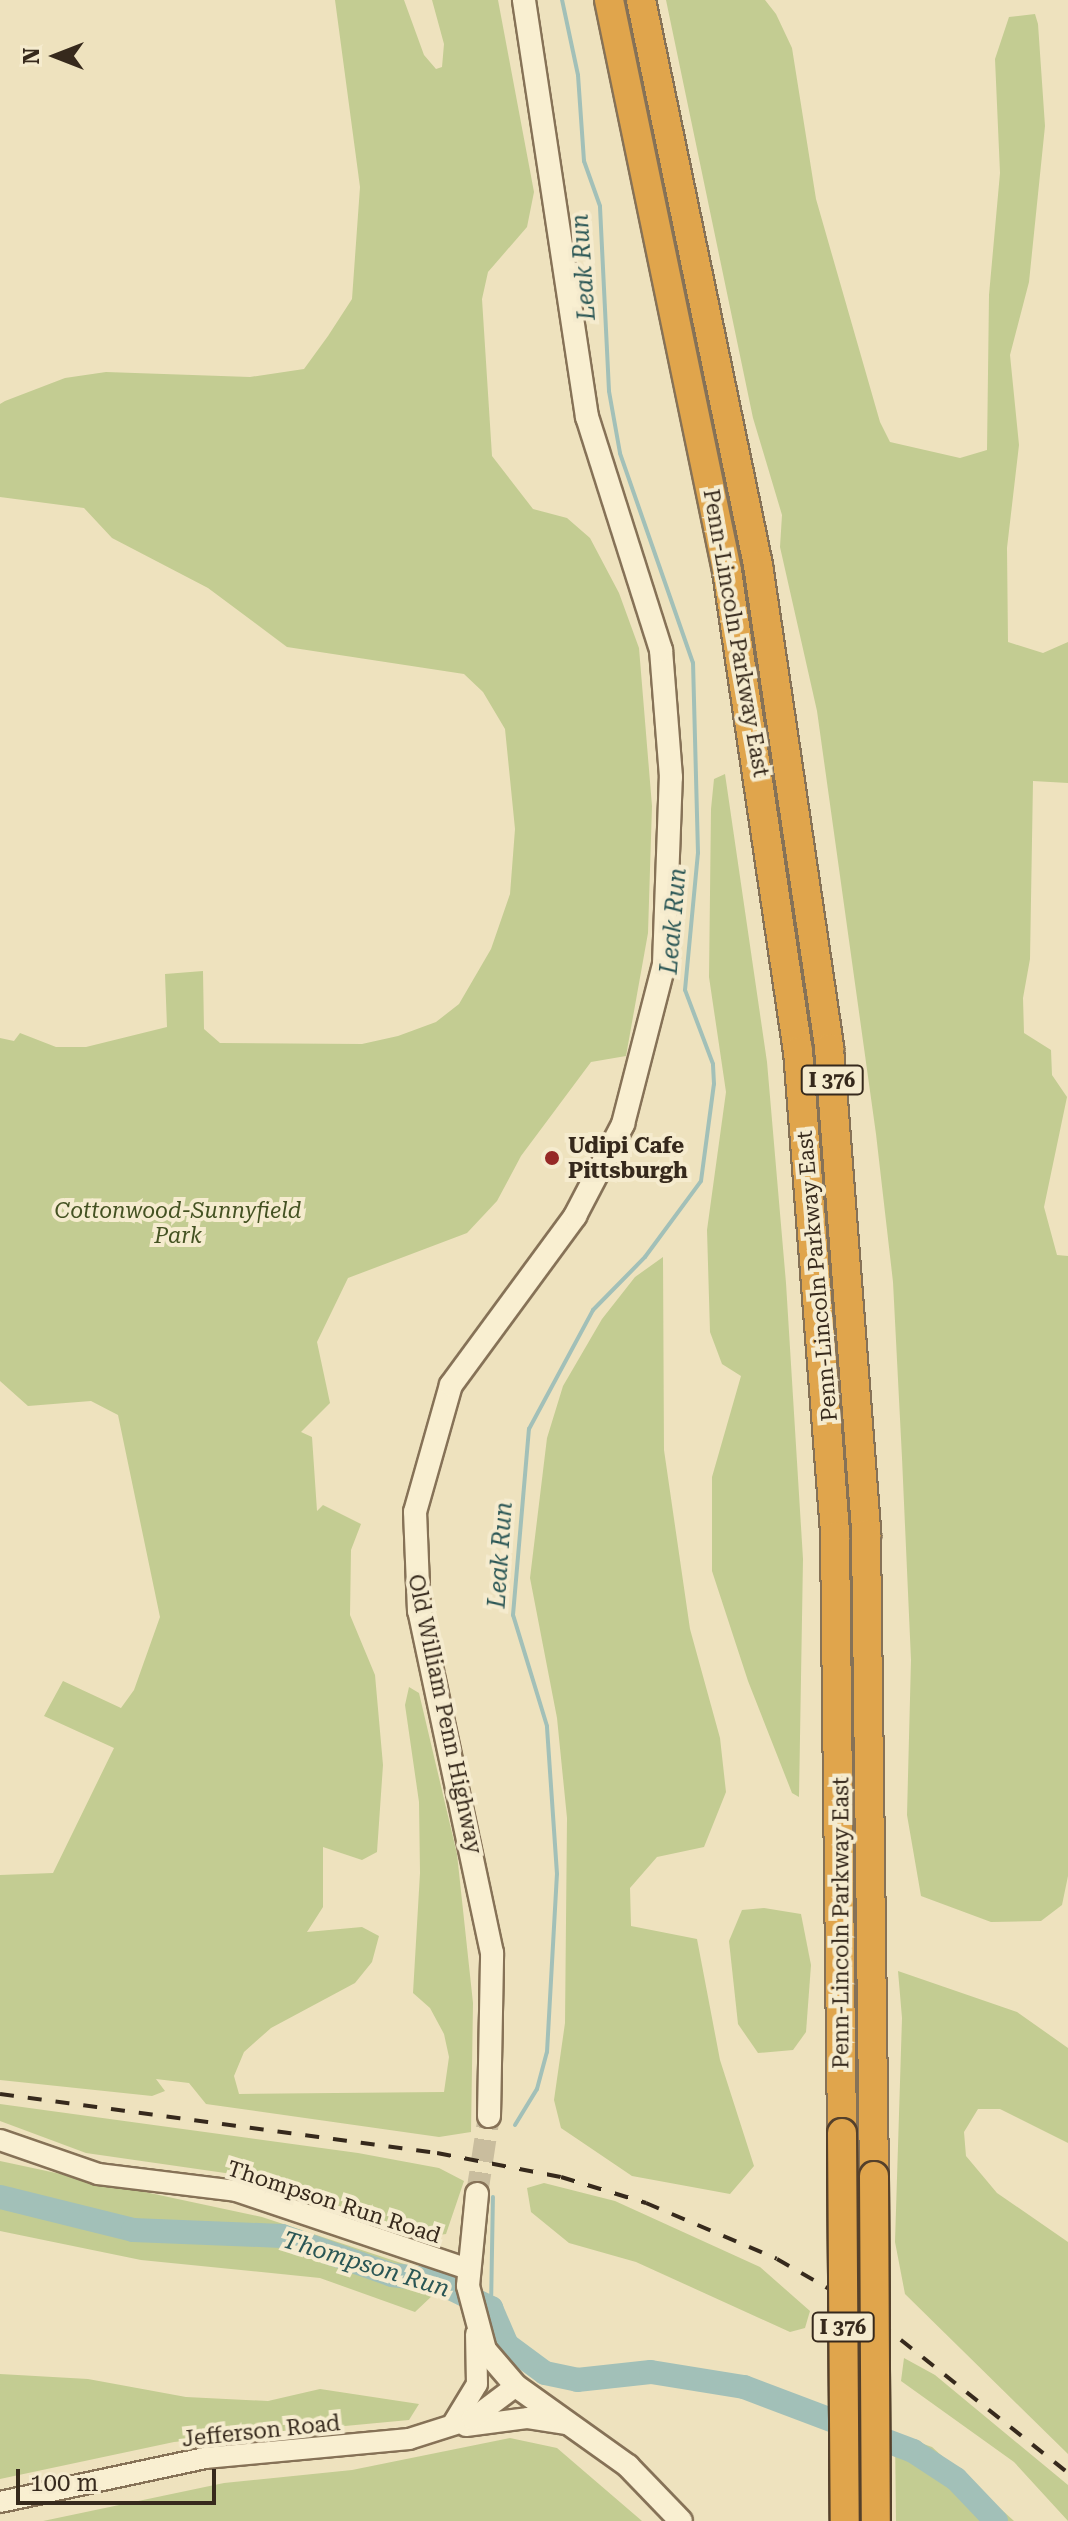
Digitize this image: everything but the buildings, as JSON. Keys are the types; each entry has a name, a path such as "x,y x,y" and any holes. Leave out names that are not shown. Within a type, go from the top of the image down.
{"highway":[{"name":"Penn-Lincoln Parkway East","path":"609,0 727,571 798,1051 835,1550 845,2521"},
{"name":"Penn-Lincoln Parkway East","path":"641,0 758,565 830,1061 867,1548 876,2521"}],"main road":[{"name":"Old William Penn Highway","path":"489,2116 492,1953 419,1611 415,1512 451,1385 575,1216 623,1124 649,1044 664,964 670,809 667,680 587,417 524,0"},
{"path":"477,2194 468,2277 473,2319 516,2386 628,2466 681,2521"}],"street":[{"name":"Thompson Run Road","path":"0,2140 98,2174 236,2191 468,2277"},
{"path":"443,2431 466,2410 477,2384 473,2319"},
{"name":"Jefferson Road","path":"0,2502 182,2462 370,2445 443,2431 516,2386"},
{"path":"443,2431 528,2418 567,2424"}],"green space":[{"name":"Cottonwood-Sunnyfield Park","path":"335,0 404,0 424,55 436,69 442,67 444,44 432,0 498,0 534,192 527,227 488,272 482,299 492,456 533,509 567,518 590,538 619,593 639,648 652,806 648,933 626,1056 591,1062 521,1156 497,1201 467,1233 348,1278 317,1342 330,1403 301,1432 312,1437 317,1511 323,1505 361,1524 351,1550 350,1615 375,1675 383,1765 377,1852 362,1860 323,1847 323,1907 307,1932 362,1927 379,1936 372,1962 355,1983 271,2028 244,2052 234,2076 239,2094 444,2092 449,2057 444,2034 430,2008 413,1993 420,1873 419,1802 405,1705 409,1687 419,1693 457,1854 473,2003 471,2132 439,2137 206,2104 189,2083 156,2079 165,2091 152,2096 0,2080 0,1875 53,1873 114,1748 44,1716 63,1681 121,1708 134,1690 160,1617 118,1415 91,1401 28,1406 0,1381 0,1038 14,1041 20,1033 56,1047 86,1047 167,1027 165,974 203,971 204,1029 220,1043 362,1044 398,1036 436,1022 459,1004 491,949 510,894 515,829 505,729 483,692 464,674 287,647 208,588 112,538 84,508 0,497 0,404 5,401 65,378 106,372 250,377 304,369 328,336 352,299 360,187"},
{"path":"666,0 765,0 776,14 792,48 816,199 880,422 890,442 960,458 987,450 989,295 1000,173 995,59 1009,17 1035,14 1038,24 1045,126 1029,282 1010,355 1019,445 1007,548 1008,642 1043,653 1068,642 1068,783 1033,781 1030,959 1023,998 1024,1033 1051,1050 1052,1075 1067,1097 1044,1207 1057,1255 1068,1256 1068,1876 1062,1905 1041,1921 991,1922 921,1896 907,1815 911,1660 902,1458 893,1282 876,1134 817,711 780,547 782,515 753,418"},
{"path":"725,774 767,1062 786,1283 803,1559 799,1797 792,1793 748,1681 712,1571 712,1477 741,1376 722,1364 710,1332 707,1230 726,1092 709,977 711,809 714,779"},
{"path":"663,1257 664,1450 690,1629 720,1738 726,1792 704,1847 657,1857 630,1888 631,1926 697,1939 720,2060 754,2166 730,2194 632,2176 561,2128 554,2100 565,2023 567,1818 557,1718 530,1578 547,1438 563,1386 602,1319 635,1277"},
{"path":"764,1908 801,1914 811,1965 806,2032 793,2050 758,2053 738,2024 729,1941 742,1910"},
{"path":"898,1971 1017,2012 1068,2048 1068,2143 1000,2109 978,2109 964,2132 966,2156 997,2193 1068,2242 1068,2454 905,2294 895,2242 902,2018"},
{"path":"0,2104 358,2153 439,2168 464,2181 446,2234 421,2238 239,2175 86,2153 0,2121"},
{"path":"0,2161 262,2217 407,2265 433,2295 415,2312 320,2278 141,2260 0,2231"},
{"path":"544,2183 615,2201 760,2267 810,2311 805,2328 790,2332 636,2262 569,2243 531,2212 527,2188"},
{"path":"904,2358 935,2375 1068,2485 1068,2521 1014,2462 901,2381"},
{"path":"0,2374 88,2379 186,2397 268,2401 320,2389 419,2404 409,2420 174,2442 0,2479"},
{"path":"895,2434 932,2447 1014,2521 896,2521"},
{"path":"510,2438 557,2448 642,2521 43,2521 224,2483 352,2470"}],"waterway":[{"name":"Leak Run","path":"515,2125 537,2089 547,2052 557,1874 547,1726 513,1615 529,1429 593,1310 645,1257 701,1181 714,1084 713,1064 685,990 698,853 693,663 620,453 609,391 600,206 584,161 578,75 562,0"},
{"name":"Thompson Run","path":"0,2197 133,2230 282,2236 392,2275 434,2280 491,2308 507,2345 545,2373 577,2380 651,2372 744,2387 913,2451 956,2479 996,2521"},
{"name":"Leak Run","path":"491,2308 493,2197"}],"tunnel":[{"path":"477,2194 489,2116"}],"railway":[{"path":"0,2094 437,2153 561,2177 646,2203 777,2259 857,2305 1068,2473"}],"place":[{"name":"Udipi Cafe Pittsburgh","path":"552,1158"}]}
